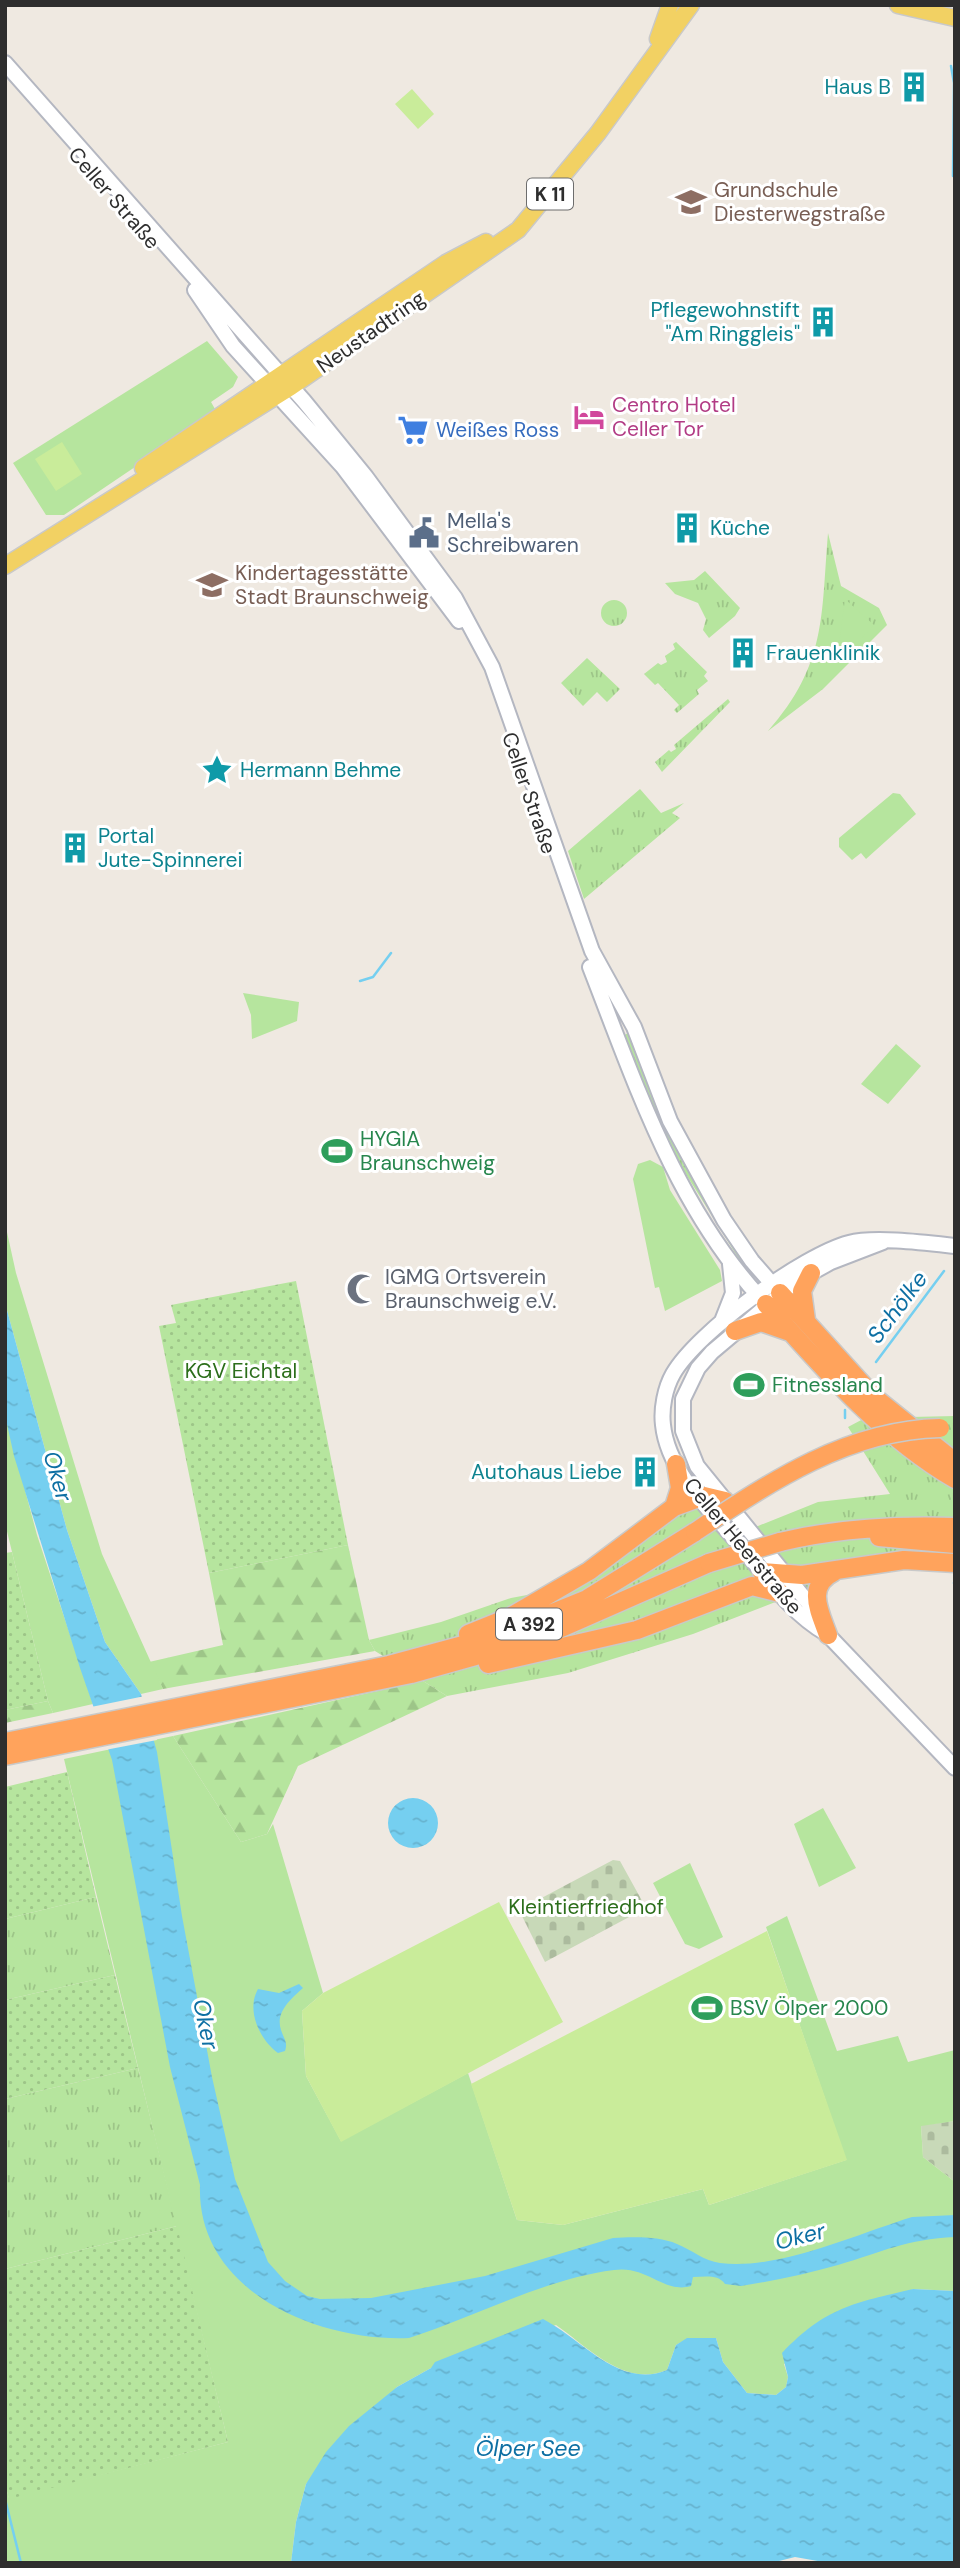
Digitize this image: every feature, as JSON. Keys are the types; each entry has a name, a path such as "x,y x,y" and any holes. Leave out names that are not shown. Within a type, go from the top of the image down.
{"highway":[{"path":"774,1291 802,1291 806,1320"},
{"path":"774,1291 806,1320 874,1397 955,1462"},
{"path":"774,1291 790,1332 898,1438 955,1479"},
{"path":"727,1329 761,1322 790,1332"},
{"name":"A 392","path":"5,1756 432,1655 530,1624 587,1599 766,1485 822,1456 874,1437 948,1429"},
{"path":"674,1507 680,1488 676,1464"},
{"path":"345,1674 470,1634 510,1617 589,1571 674,1507 699,1497 711,1496 725,1501"},
{"name":"A 392","path":"5,1742 411,1674 536,1639 709,1563 802,1537 886,1526 955,1527"},
{"path":"802,1537 884,1537 955,1544"},
{"path":"740,1589 761,1571 773,1547"},
{"path":"761,1571 786,1575 904,1560 955,1563"},
{"path":"828,1635 816,1601 817,1588 825,1577 841,1569"},
{"path":"411,1674 518,1659 604,1640 740,1589 755,1586 780,1593"}],"main road":[{"name":"K 11","path":"667,31 670,5"},
{"name":"K 11","path":"667,31 691,5"},
{"path":"898,5 955,18"},
{"path":"936,5 955,10"},
{"name":"Neustadtring","path":"5,566 279,385 446,263 488,242 522,217 667,31"},
{"name":"Celler Straße","path":"5,63 197,293 218,325 279,385"},
{"name":"Celler Straße","path":"5,75 25,89 246,337 333,455 387,515 422,563 474,646 631,1074 688,1196 730,1263 774,1291"},
{"path":"218,305 218,325"},
{"name":"Celler Straße","path":"218,325 246,337"},
{"name":"Neustadtring","path":"5,557 279,385"},
{"name":"Celler Straße","path":"422,563 455,598 492,667 592,951 634,1027 670,1121 705,1191 774,1291"},
{"path":"752,1261 771,1269 774,1291 843,1256 883,1242 955,1246"},
{"path":"727,1329 732,1301 730,1263"},
{"name":"Celler Heerstraße","path":"774,1291 739,1310 690,1382 682,1408 688,1451 725,1501 773,1547 786,1575 828,1635 955,1768"},
{"name":"Celler Heerstraße","path":"774,1291 678,1366 666,1391 663,1425 676,1464 699,1497 803,1619 828,1635"}],"green space":[{"path":"412,89 434,114 418,129 395,104"},
{"path":"207,341 238,377 233,387 211,402 215,409 200,423 64,515 46,515 13,463"},
{"path":"62,442 82,474 56,491 35,459"},
{"path":"828,533 841,586 879,608 887,625 823,689 768,731 801,683 818,638"},
{"path":"705,571 740,608 735,616 709,638 703,630 706,619 698,603 675,594 665,583 694,580"},
{"path":"845,599 874,625 848,653 839,645"},
{"path":"614,600 623,604 627,613 623,622 614,626 605,622 601,613 605,604"},
{"path":"676,642 707,672 704,676 708,681 697,690 699,694 677,713 674,710 679,705 658,683 655,685 644,674 658,663 661,665 667,662 665,656 675,649 673,644"},
{"path":"587,658 620,689 607,702 597,692 583,706 561,683"},
{"path":"728,699 730,702 662,772 655,762 669,750 671,752 676,749 674,745"},
{"path":"640,789 661,813 684,803 672,813 680,818 584,899 568,851"},
{"path":"893,793 900,794 916,814 866,859 861,853 852,860 839,847 839,838"},
{"path":"243,993 299,1002 297,1021 252,1039 251,1015"},
{"path":"630,1032 746,1261 742,1264 674,1155 621,1037"},
{"path":"896,1044 921,1066 888,1104 861,1084"},
{"path":"650,1160 663,1167 670,1190 720,1270 722,1281 665,1311 659,1287 655,1288 633,1179 638,1164"},
{"path":"5,1223 16,1273 102,1554 163,1689 141,1694 105,1642 67,1530 5,1303"},
{"name":"KGV Eichtal","path":"296,1281 348,1545 209,1573 159,1326 176,1323 171,1305"},
{"path":"5,1415 37,1535 93,1704 53,1713 48,1701 5,1523"},
{"path":"955,1416 954,1567 886,1568 851,1573 693,1634 568,1673 447,1696 375,1651 369,1640 441,1622 511,1598 575,1586 681,1508 721,1489 753,1528 818,1502 890,1494 848,1427 865,1418"},
{"path":"348,1545 369,1640 375,1651 163,1689 149,1662 223,1645 209,1573"},
{"path":"12,1552 48,1701 5,1710 5,1553"},
{"path":"423,1681 447,1696 298,1766 267,1834 241,1842 173,1736"},
{"path":"48,1701 53,1713 5,1723 5,1710"},
{"path":"173,1736 241,1842 267,1834 273,1824 323,1993 302,2011 306,2076 341,2141 468,2073 517,2220 563,2225 703,2189 709,2205 846,2160 766,1927 787,1916 837,2051 898,2036 908,2062 955,2050 955,2121 921,2126 923,2157 955,2182 955,2291 913,2289 784,2364 788,2377 786,2387 776,2395 747,2393 723,2362 716,2338 687,2339 676,2345 667,2370 637,2374 608,2363 556,2325 431,2368 397,2387 306,2484 296,2522 291,2563 5,2563 5,2484 9,2498 228,2442 64,1759"},
{"path":"67,1772 96,1897 5,1919 5,1787"},
{"path":"823,1808 856,1868 819,1887 794,1824"},
{"name":"Kleintierfriedhof","path":"613,1860 620,1861 646,1908 545,1962 519,1910"},
{"path":"690,1863 723,1937 699,1949 685,1944 653,1883"},
{"path":"96,1897 115,1975 5,2000 5,1919"},
{"path":"499,1902 563,2022 341,2142 306,2076 302,2011 323,1993"},
{"name":"BSV Ölper 2000","path":"767,1931 847,2160 709,2205 703,2189 563,2225 517,2220 471,2084"},
{"path":"115,1975 138,2068 5,2099 5,2000"},
{"path":"138,2068 177,2226 5,2269 5,2099"},
{"path":"955,2121 955,2182 923,2157 921,2125"},
{"path":"177,2226 228,2442 9,2499 5,2484 5,2269"}],"water":[{"path":"5,1303 67,1530 105,1642 141,1694 157,1752 182,1916 212,2077 235,2179 268,2262 285,2281 307,2296 320,2299 371,2298 485,2276 613,2238 662,2240 720,2263 766,2262 842,2241 912,2217 955,2215 955,2237 908,2243 838,2265 741,2286 725,2284 715,2277 693,2277 691,2286 672,2286 636,2272 614,2270 562,2281 409,2338 374,2337 338,2331 302,2320 269,2303 241,2281 218,2255 204,2222 200,2185 170,2067 112,1760 80,1668 14,1456 5,1415"},
{"path":"413,1798 431,1805 438,1823 431,1841 413,1848 395,1841 388,1823 395,1805"},
{"path":"299,1984 303,1988 285,2006 280,2017 286,2045 285,2051 278,2053 265,2040 256,2024 253,2006 255,1997 258,1989 279,1993"},
{"name":"Ölper See","path":"913,2289 955,2291 955,2563 829,2563 795,2557 771,2563 291,2563 296,2522 306,2484 326,2452 349,2426 397,2387 431,2368 435,2362 543,2319 602,2360 633,2373 650,2374 667,2370 676,2345 687,2338 716,2338 723,2362 747,2393 776,2395 786,2387 788,2377 782,2353 813,2326 827,2316 857,2303"}],"pier":[{"path":"145,1696 157,1740 105,1750 91,1707"}],"waterway":[{"name":"Schölke","path":"951,66 954,83 953,176"},
{"path":"360,981 373,977 391,953"},
{"name":"Schölke","path":"876,1362 944,1271"},
{"name":"Schölke","path":"845,1410 845,1418"},
{"path":"5,2499 21,2563"}],"place":[{"name":"Haus B","path":"914,87"},
{"name":"Grundschule Diesterwegstraße","path":"691,202"},
{"name":"Pflegewohnstift \"Am Ringgleis\"","path":"823,322"},
{"name":"Centro Hotel Celler Tor","path":"589,417"},
{"name":"Weißes Ross","path":"413,430"},
{"name":"Küche","path":"687,528"},
{"name":"Mella's Schreibwaren","path":"424,533"},
{"name":"Kindertagesstätte Stadt Braunschweig","path":"212,585"},
{"name":"Frauenklinik","path":"743,653"},
{"name":"Hermann Behme","path":"217,770"},
{"name":"Portal Jute-Spinnerei","path":"75,848"},
{"name":"HYGIA Braunschweig","path":"337,1151"},
{"name":"IGMG Ortsverein Braunschweig e.V.","path":"362,1289"},
{"name":"Fitnessland","path":"749,1385"},
{"name":"Autohaus Liebe","path":"645,1472"},
{"name":"BSV Ölper 2000","path":"707,2008"}],"water label":[{"name":"Oker","path":"58,1476"},
{"name":"Oker","path":"206,2024"},
{"name":"Oker","path":"800,2236"}]}
